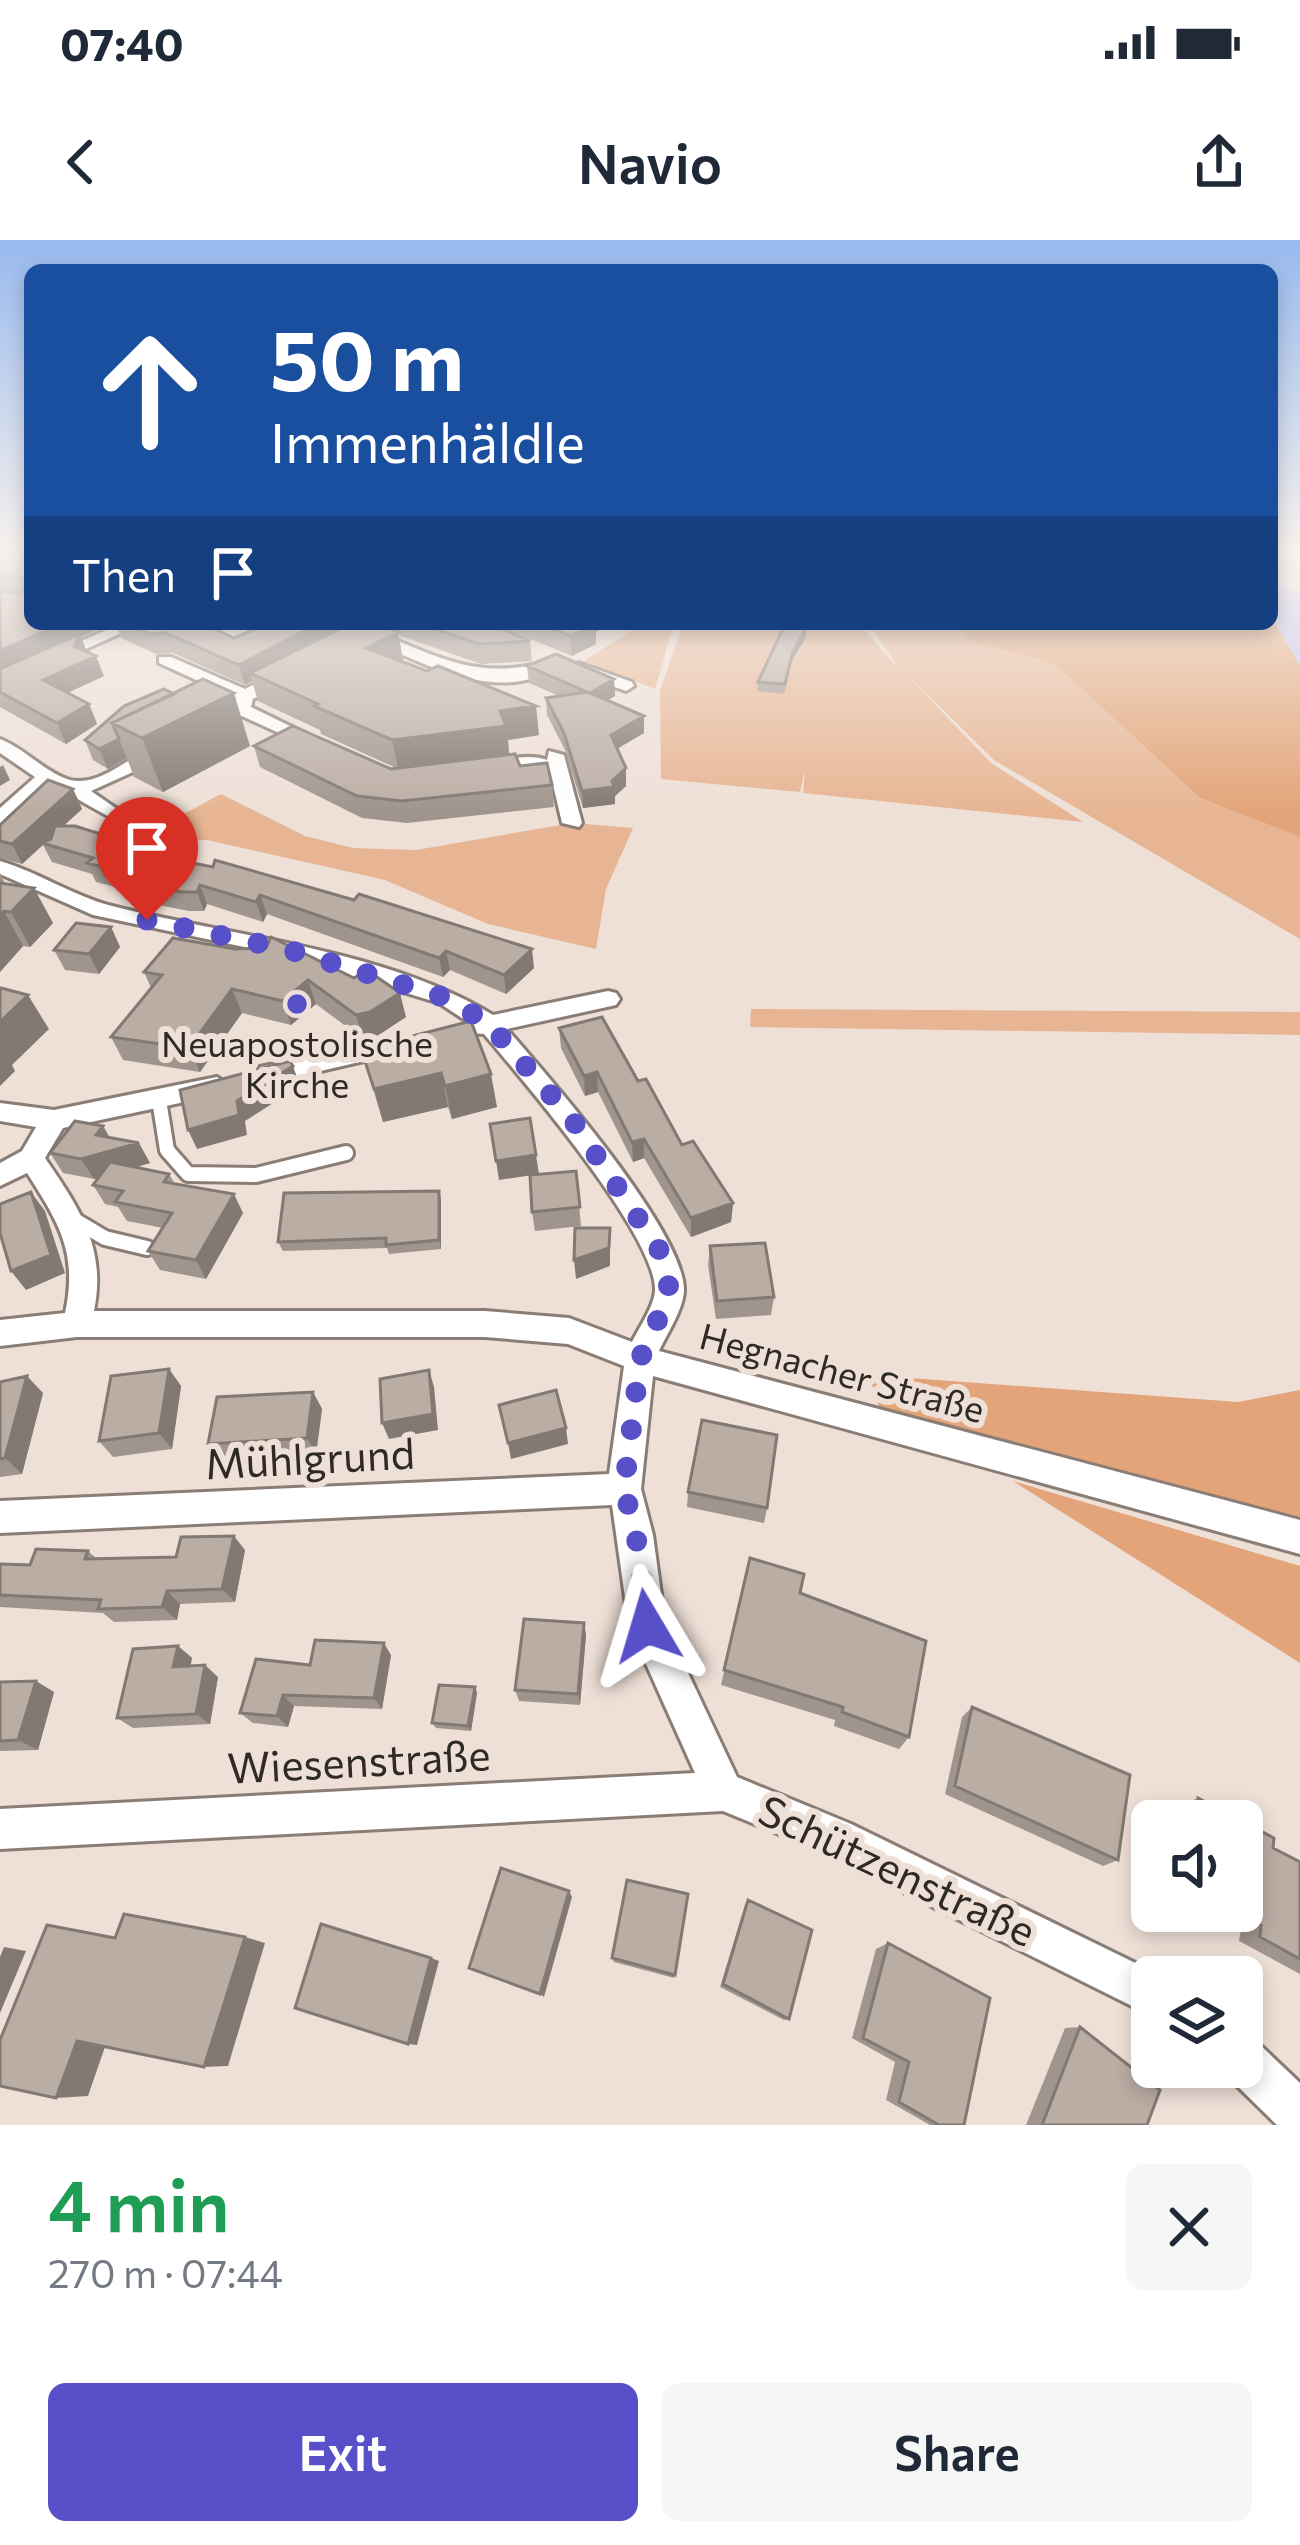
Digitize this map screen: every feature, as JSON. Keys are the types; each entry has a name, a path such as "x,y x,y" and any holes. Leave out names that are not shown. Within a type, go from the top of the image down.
{"street":[{"path":"0,683 104,637"},
{"path":"347,644 358,637"},
{"path":"389,637 477,677 531,675 550,660"},
{"path":"528,649 626,686"},
{"path":"166,660 338,753"},
{"path":"200,731 306,665"},
{"path":"77,790 96,787 179,742"},
{"path":"0,744 46,778 77,790 110,813 147,826"},
{"path":"457,772 547,759 572,823"},
{"path":"0,818 46,778"},
{"name":"Schützenstraße","path":"0,867 101,910 400,980 447,998 489,1024 572,1119 662,1254 670,1293 640,1359 624,1489 636,1535 647,1626 723,1791 838,1838 1131,1984"},
{"path":"0,1112 54,1120 608,999"},
{"path":"0,1176 31,1158 54,1120"},
{"path":"31,1158 69,1216 87,1276 77,1324"},
{"name":"Hegnacher Straße","path":"0,1333 77,1324 485,1324 569,1331 640,1359 1300,1537"},
{"name":"Mühlgrund","path":"0,1517 624,1489"},
{"name":"Wiesenstraße","path":"0,1829 723,1791"},
{"path":"1263,2080 1300,2116"}],"lane":[{"path":"159,1100 170,1159 184,1175 218,1181 346,1154"},
{"path":"69,1216 105,1238 147,1248"}],"shaded area":[{"path":"621,637 670,637 655,689 584,661"},
{"path":"679,637 871,637 899,669 878,637 966,637 1055,664 1200,798 1300,837 1300,939 994,760 905,673 991,763 1083,822 803,793 805,770 800,792 661,779 660,691"},
{"path":"966,637 1284,637 1300,666 1300,837 1200,798 1055,664"},
{"path":"221,794 305,836 353,848 416,850 572,823 633,828 606,889 596,949 488,924 385,880 207,840 170,840 148,833"},
{"path":"751,1009 1300,1012 1300,1035 750,1027"},
{"path":"869,1375 1238,1402 1300,1390 1300,1518 881,1412"},
{"path":"1013,1481 1300,1566 1300,1663"}],"water":[{"path":"1284,637 1300,637 1300,666"}],"building":[{"path":"0,637 31,637 0,651"},
{"path":"73,637 79,637 74,646 96,656 43,680 89,704 57,723 0,692 0,669"},
{"path":"175,637 292,637 239,665"},
{"path":"324,637 388,637 366,648 427,671 438,666 536,706 500,711 506,726 392,740 250,673"},
{"path":"458,637 530,641 479,644"},
{"path":"779,637 801,637 785,684 758,682"},
{"path":"556,654 614,679 590,693 644,716 611,735 626,768 612,781 614,787 582,791 564,733 546,698 587,692 527,666"},
{"path":"203,679 234,693 142,738 112,723"},
{"path":"164,689 174,694 112,723 119,739 99,749 85,740 124,706"},
{"path":"293,726 391,769 515,754 520,766 547,763 552,785 402,801 357,796 254,746"},
{"path":"48,780 73,789 12,844 0,841 0,825"},
{"path":"55,826 75,826 155,851 151,855 213,867 215,860 354,900 359,894 532,949 504,975 446,951 439,958 260,895 256,902 200,885 197,892 182,892 145,885 150,879 87,863 93,858 42,843 51,839"},
{"path":"0,883 34,888 11,912 0,916"},
{"path":"76,923 111,927 89,954 54,950"},
{"path":"271,937 354,978 367,970 400,993 356,1015 308,980 283,1001 232,989 189,1048 111,1037 162,975 144,972 173,938 235,949 266,948"},
{"path":"0,989 28,995 0,1022"},
{"path":"602,1017 638,1081 646,1079 682,1145 693,1141 733,1203 691,1218 644,1139 632,1142 597,1072 584,1076 559,1028"},
{"path":"471,1021 491,1074 445,1086 441,1073 374,1089 361,1049"},
{"path":"290,1061 293,1066 237,1101 239,1115 188,1130 180,1090"},
{"path":"530,1118 536,1155 496,1161 490,1124"},
{"path":"75,1121 103,1126 96,1135 139,1143 81,1159 50,1153"},
{"path":"110,1162 169,1174 164,1182 234,1194 196,1260 148,1251 172,1213 115,1202 123,1191 93,1185"},
{"path":"576,1171 580,1207 532,1212 530,1175"},
{"path":"439,1191 439,1240 386,1245 386,1238 278,1242 284,1193"},
{"path":"31,1192 51,1255 11,1271 0,1233 0,1204"},
{"path":"575,1228 610,1228 609,1248 574,1260"},
{"path":"765,1243 774,1297 717,1301 710,1246"},
{"path":"169,1369 159,1433 99,1441 111,1376"},
{"path":"429,1370 433,1414 382,1423 380,1379"},
{"path":"27,1376 5,1458 0,1459 0,1382"},
{"path":"556,1390 566,1428 508,1443 499,1405"},
{"path":"313,1392 307,1438 208,1444 217,1397"},
{"path":"702,1420 777,1435 767,1508 688,1492"},
{"path":"234,1536 222,1589 167,1591 162,1607 98,1609 101,1600 0,1595 0,1564 30,1565 36,1549 88,1551 85,1559 176,1557 181,1537"},
{"path":"750,1558 804,1574 800,1593 926,1641 909,1737 842,1712 843,1707 724,1670"},
{"path":"524,1619 584,1623 578,1694 515,1690"},
{"path":"315,1640 384,1643 374,1698 283,1695 277,1716 240,1713 256,1659 310,1665"},
{"path":"178,1646 173,1667 205,1665 196,1714 117,1718 133,1649"},
{"path":"36,1681 18,1740 0,1741 0,1682"},
{"path":"439,1685 475,1687 468,1726 432,1723"},
{"path":"972,1707 1130,1775 1118,1860 955,1786"},
{"path":"1263,1832 1274,1838 1273,1848 1300,1862 1300,1959 1260,1937"},
{"path":"501,1868 569,1891 540,1994 469,1968"},
{"path":"627,1880 688,1894 675,1975 612,1958"},
{"path":"748,1900 812,1930 789,2019 723,1984"},
{"path":"124,1914 245,1937 204,2067 77,2041 56,2098 0,2086 0,2040 47,1925 115,1938"},
{"path":"321,1924 431,1958 408,2044 295,2008"},
{"path":"888,1943 990,1998 964,2125 939,2125 899,2102 909,2062 863,2038"},
{"path":"1080,2027 1131,2067 1131,2088 1160,2090 1147,2125 1042,2125"}],"place":[{"name":"Neuapostolische Kirche","path":"297,1004"}],"route":[{"path":"147,920 286,949 447,998 489,1024 572,1119 662,1254 670,1293 640,1359 624,1489 636,1535 647,1626"}]}
